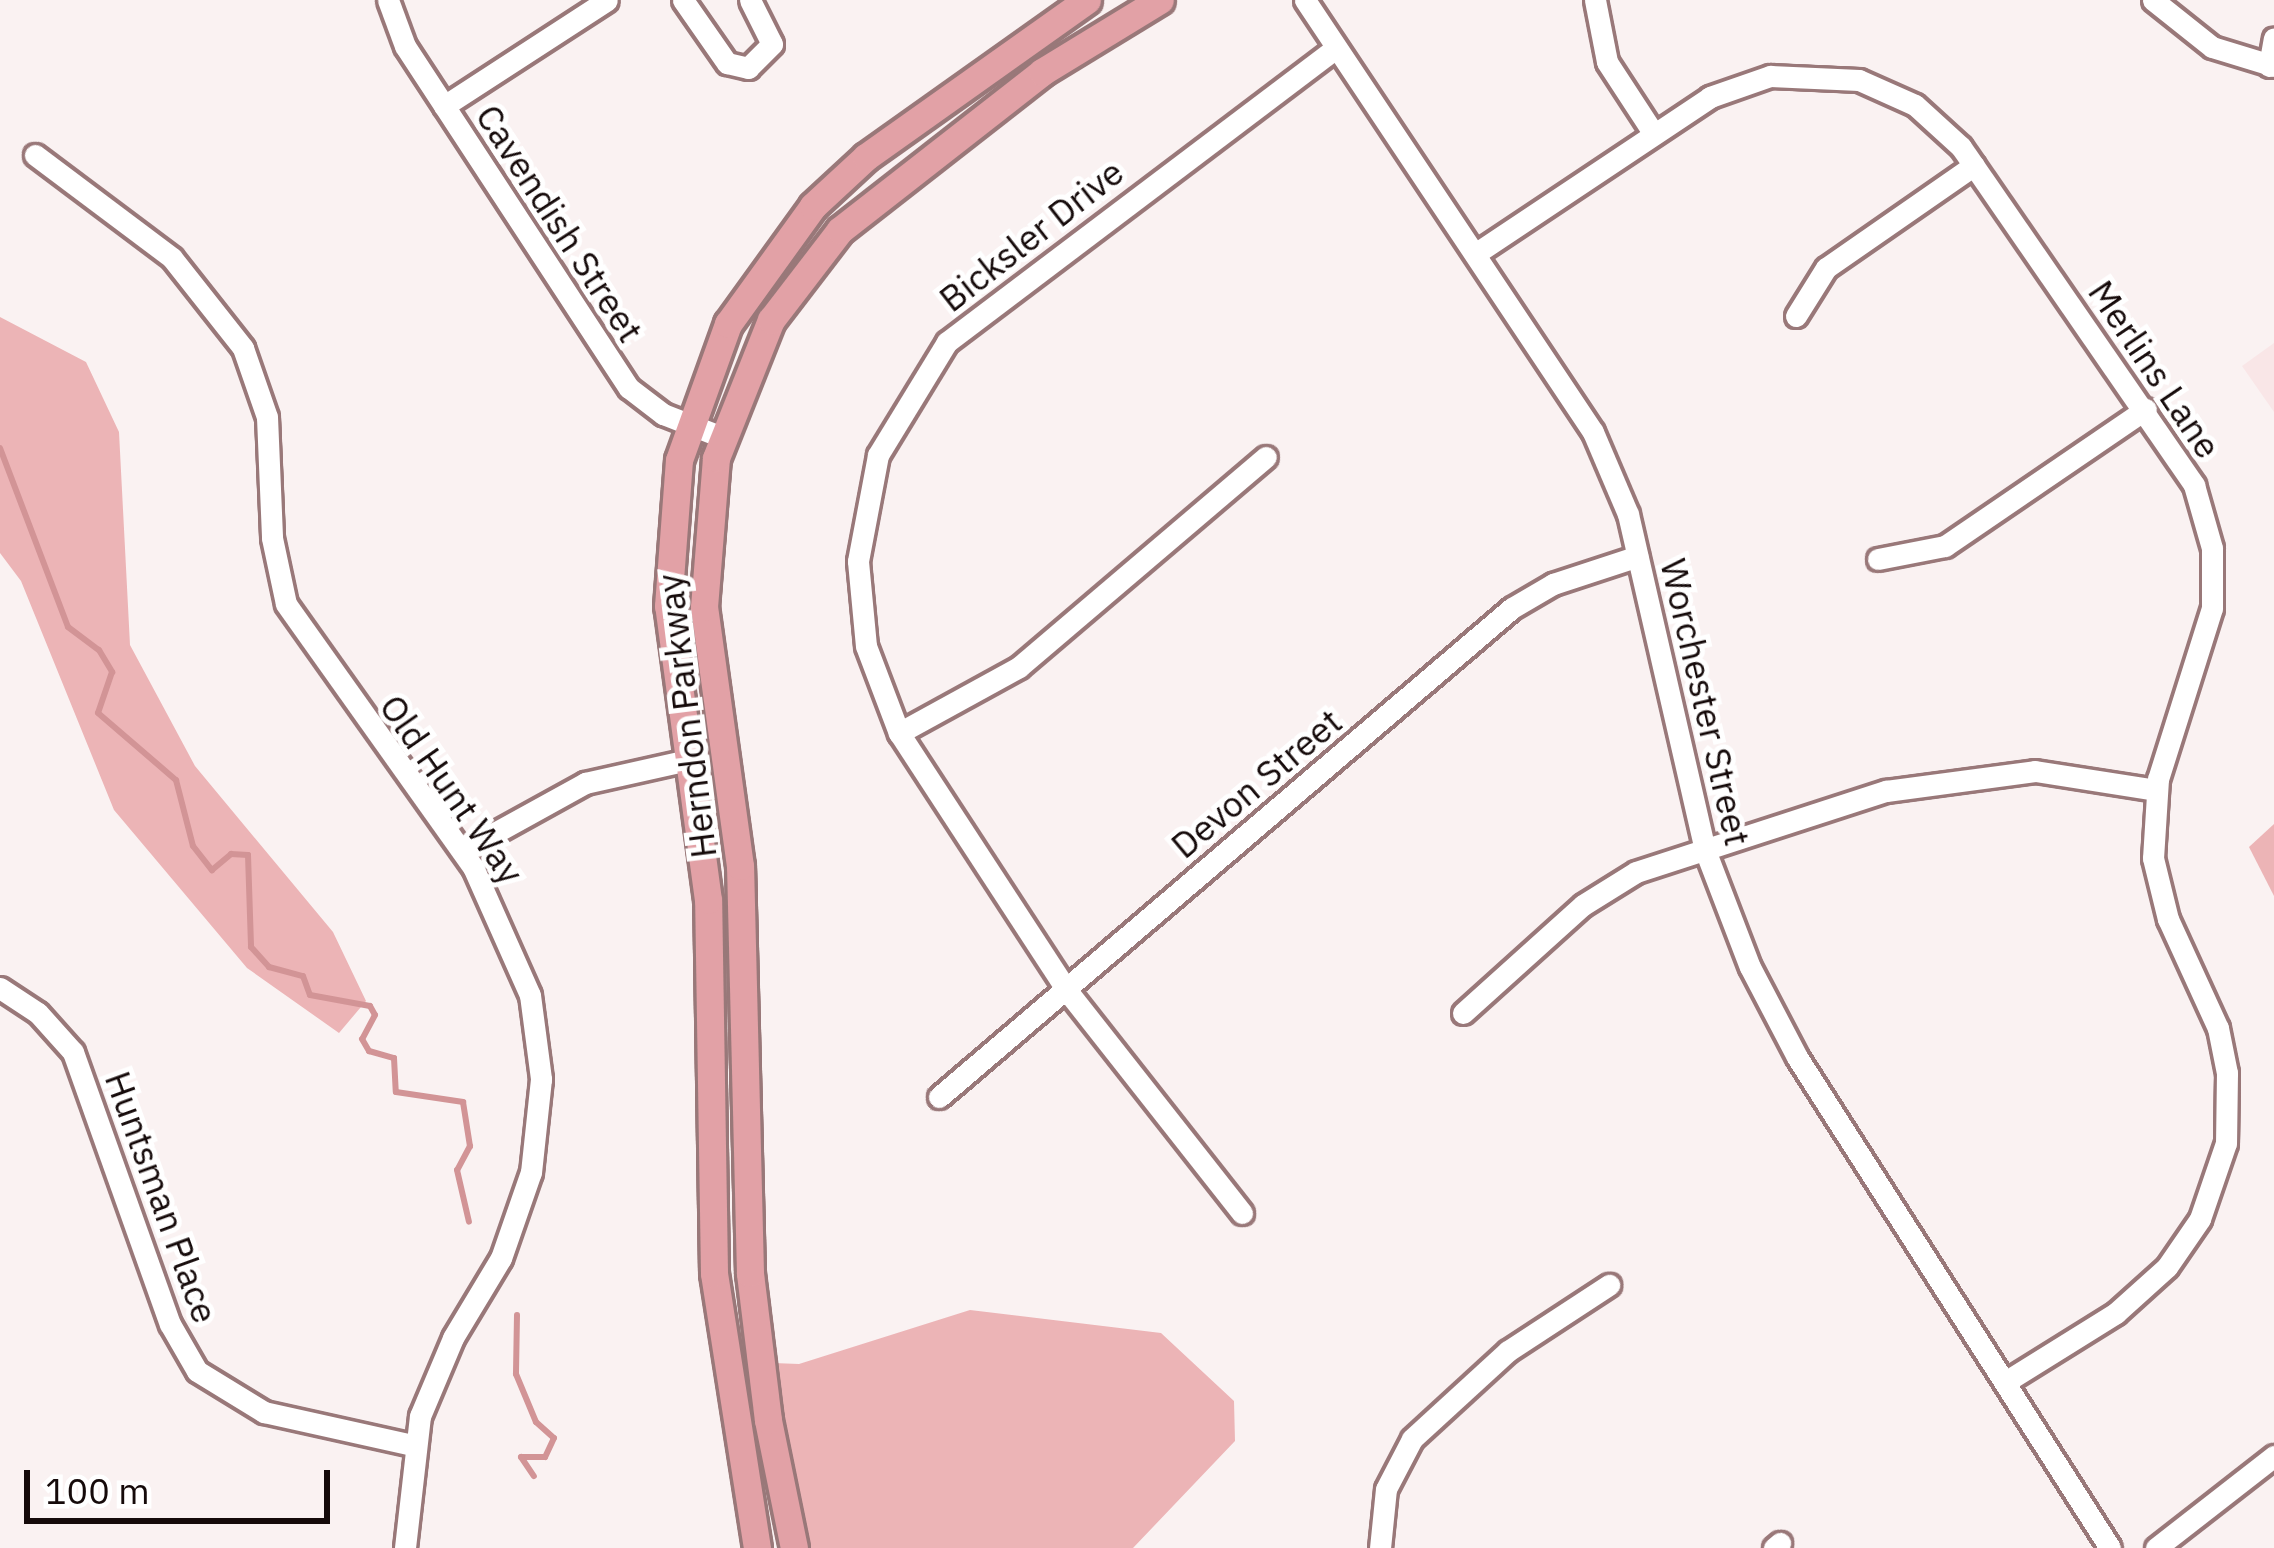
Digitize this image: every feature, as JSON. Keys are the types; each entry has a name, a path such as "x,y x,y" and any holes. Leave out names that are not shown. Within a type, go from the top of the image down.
{"main road":[{"name":"Herndon Parkway","path":"757,1548 714,1273 708,899 668,606 672,497 688,423 747,291 813,206 866,157 1087,0"},
{"name":"Herndon Parkway","path":"794,1548 753,1310 740,866 704,607 704,533 722,436 771,320 865,204 1042,72 1160,0"}],"street":[{"name":"Cavendish Street","path":"388,0 405,46 629,388 688,423 722,436"},
{"path":"444,106 607,0"},
{"path":"683,0 721,56 748,68 772,44 750,0"},
{"name":"Worchester Street","path":"1305,0 1593,432 1638,556 1705,850 1796,1057 2110,1548"},
{"path":"1595,0 1607,62 1654,134"},
{"path":"2153,0 2212,46 2272,66 2274,38"},
{"name":"Bicksler Drive","path":"1242,1214 1066,989 899,733 866,646 858,561 878,455 918,378 979,311 1335,50"},
{"name":"Merlins Lane","path":"1475,254 1654,134 1738,84 1830,74 1915,105 1974,165 2194,485 2214,578 2206,635 2156,790 2158,888 2218,1028 2228,1073 2226,1144 2200,1219 2167,1267 2116,1313 2005,1382"},
{"name":"Old Hunt Way","path":"34,155 172,258 223,314 267,417 272,538 286,604 462,851 497,908 530,995 539,1124 519,1216 434,1378 413,1445 405,1548"},
{"path":"1796,316 1826,268 1974,165"},
{"path":"1878,559 1945,547 2146,409"},
{"path":"899,733 1019,667 1266,457"},
{"name":"Devon Street","path":"939,1097 1512,608 1553,584 1638,556"},
{"path":"462,851 585,783 692,759"},
{"path":"1463,1013 1605,889 1705,850 1919,784 2035,771 2156,790"},
{"name":"Huntsman Place","path":"0,988 38,1013 73,1052 170,1324 197,1371 264,1412 413,1445"},
{"path":"1380,1548 1386,1490 1412,1439 1508,1352 1609,1285"},
{"path":"2156,1548 2274,1456"}],"shaded area":[{"path":"0,317 86,362 119,432 130,645 195,766 333,932 366,1001 339,1033 247,968 114,810 21,581 0,553"},
{"path":"2274,343 2274,412 2242,366"},
{"path":"2274,824 2274,896 2249,847"},
{"path":"970,1310 1161,1333 1234,1401 1235,1441 1133,1548 811,1548 773,1363 799,1364"}],"waterway":[{"path":"0,448 68,627 99,650 112,672 98,713 176,780 193,846 212,870 231,854 248,855 251,947 269,967 303,976 310,995 370,1006 375,1015 362,1039 369,1051 394,1058 396,1092 463,1102 470,1146 457,1170 469,1222"},
{"path":"517,1315 516,1374 536,1422 554,1438 545,1457 521,1457 534,1476"}]}
